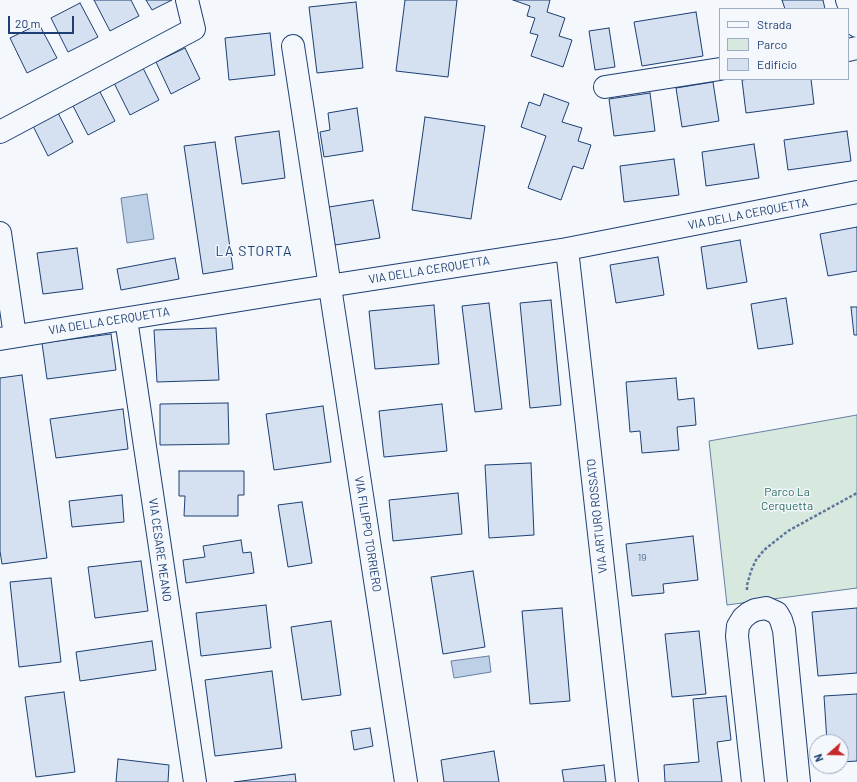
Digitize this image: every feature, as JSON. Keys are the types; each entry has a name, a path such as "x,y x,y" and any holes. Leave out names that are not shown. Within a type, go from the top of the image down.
{"street":[{"path":"0,132 194,29 187,0"},
{"path":"847,0 857,26"},
{"name":"VIA FILIPPO TORRIERO","path":"293,46 406,782"},
{"path":"605,87 719,70"},
{"name":"VIA DELLA CERQUETTA","path":"7,337 330,285 567,249 857,192"},
{"path":"0,233 7,337"},
{"name":"VIA ARTURO ROSSATO","path":"567,249 627,782"},
{"name":"VIA CESARE MEANO","path":"126,319 195,782"},
{"path":"753,782 737,636 738,626 743,618 749,613 766,608 777,613 784,630 799,782"}],"path":[{"path":"749,613 747,585 756,560 764,550 788,531 857,493"}],"green space":[{"name":"Parco La Cerquetta","path":"857,415 857,588 727,605 709,441"}],"water":[{"path":"147,194 154,239 127,243 121,198"},
{"path":"489,656 491,672 454,678 451,661"}],"building":[{"path":"94,0 131,0 139,16 110,31"},
{"path":"146,0 172,0 152,10"},
{"path":"405,0 457,0 448,77 396,71"},
{"path":"513,0 550,0 547,12 565,18 559,36 572,40 563,67 531,56 538,35 530,33 535,18 527,16 530,6"},
{"path":"782,0 823,0 825,8 785,8"},
{"path":"356,2 363,68 317,73 309,7"},
{"path":"80,3 98,37 68,52 51,18"},
{"path":"696,12 703,56 642,66 634,22"},
{"path":"39,24 57,58 27,73 10,38"},
{"path":"609,28 615,67 595,70 589,31"},
{"path":"270,33 275,75 229,80 225,38"},
{"path":"185,48 200,79 171,94 156,62"},
{"path":"143,68 159,100 130,115 114,83"},
{"path":"742,80 811,80 814,104 746,113"},
{"path":"713,82 719,121 682,127 676,88"},
{"path":"99,90 115,121 88,135 72,104"},
{"path":"650,93 655,131 614,136 609,99"},
{"path":"544,94 569,103 562,122 582,128 578,141 591,145 583,169 573,166 561,200 528,188 546,136 521,127 529,102 540,106"},
{"path":"357,108 363,151 324,157 320,132 330,130 328,113"},
{"path":"57,111 73,142 48,156 32,124"},
{"path":"425,117 485,126 471,219 412,210"},
{"path":"279,131 285,178 242,184 235,137"},
{"path":"847,131 851,161 788,170 784,140"},
{"path":"215,142 233,269 203,274 184,146"},
{"path":"754,144 759,178 706,186 702,152"},
{"path":"674,159 679,195 624,202 620,166"},
{"path":"373,200 380,238 335,245 329,207"},
{"path":"857,227 857,271 828,276 820,234"},
{"path":"740,240 747,282 707,289 701,247"},
{"path":"77,248 83,289 43,294 37,253"},
{"path":"658,257 664,295 616,303 610,265"},
{"path":"175,258 179,279 121,290 117,269"},
{"path":"786,298 793,344 758,349 751,304"},
{"path":"551,300 561,405 530,408 520,303"},
{"path":"489,303 502,409 475,412 462,306"},
{"path":"434,305 439,364 375,369 369,311"},
{"path":"851,307 857,307 857,335 854,335"},
{"path":"216,328 219,380 157,382 154,330"},
{"path":"111,334 116,370 47,379 42,343"},
{"path":"22,375 47,558 2,564 0,551 0,378"},
{"path":"676,378 678,400 694,398 696,425 677,427 679,450 642,453 640,431 630,432 626,382"},
{"path":"228,403 229,444 160,445 160,404"},
{"path":"442,404 447,451 384,457 379,411"},
{"path":"323,406 331,462 274,470 266,414"},
{"path":"123,409 128,449 56,458 50,419"},
{"path":"531,463 534,535 489,538 485,465"},
{"path":"179,471 244,471 244,495 238,495 238,516 184,516 185,496 179,496"},
{"path":"458,493 462,534 393,541 389,500"},
{"path":"122,495 124,522 72,527 69,501"},
{"path":"302,502 312,563 288,567 278,505"},
{"path":"693,536 698,580 663,584 664,593 632,596 626,544"},
{"path":"241,540 243,553 251,552 254,573 186,583 183,560 205,557 203,546"},
{"path":"141,561 148,611 95,618 88,567"},
{"path":"473,571 485,647 443,654 431,577"},
{"path":"51,578 61,662 19,667 10,582"},
{"path":"266,605 271,648 201,656 196,613"},
{"path":"562,608 570,701 530,704 522,611"},
{"path":"857,608 857,673 818,676 812,612"},
{"path":"331,621 341,695 302,700 291,627"},
{"path":"699,631 706,694 672,697 665,634"},
{"path":"152,641 156,670 80,681 76,652"},
{"path":"272,671 282,748 215,756 205,680"},
{"path":"64,692 75,772 36,777 25,697"},
{"path":"857,694 857,761 849,762 849,734 826,734 824,696"},
{"path":"726,696 731,740 717,742 722,782 665,782 664,765 699,762 693,699"},
{"path":"370,728 373,746 354,750 351,731"},
{"path":"494,751 499,782 444,782 441,760"},
{"path":"118,759 169,765 168,782 116,782"},
{"path":"604,765 606,782 564,782 562,770"},
{"path":"295,774 296,782 234,782"}],"district":[{"name":"LA STORTA","path":"254,251"}]}
